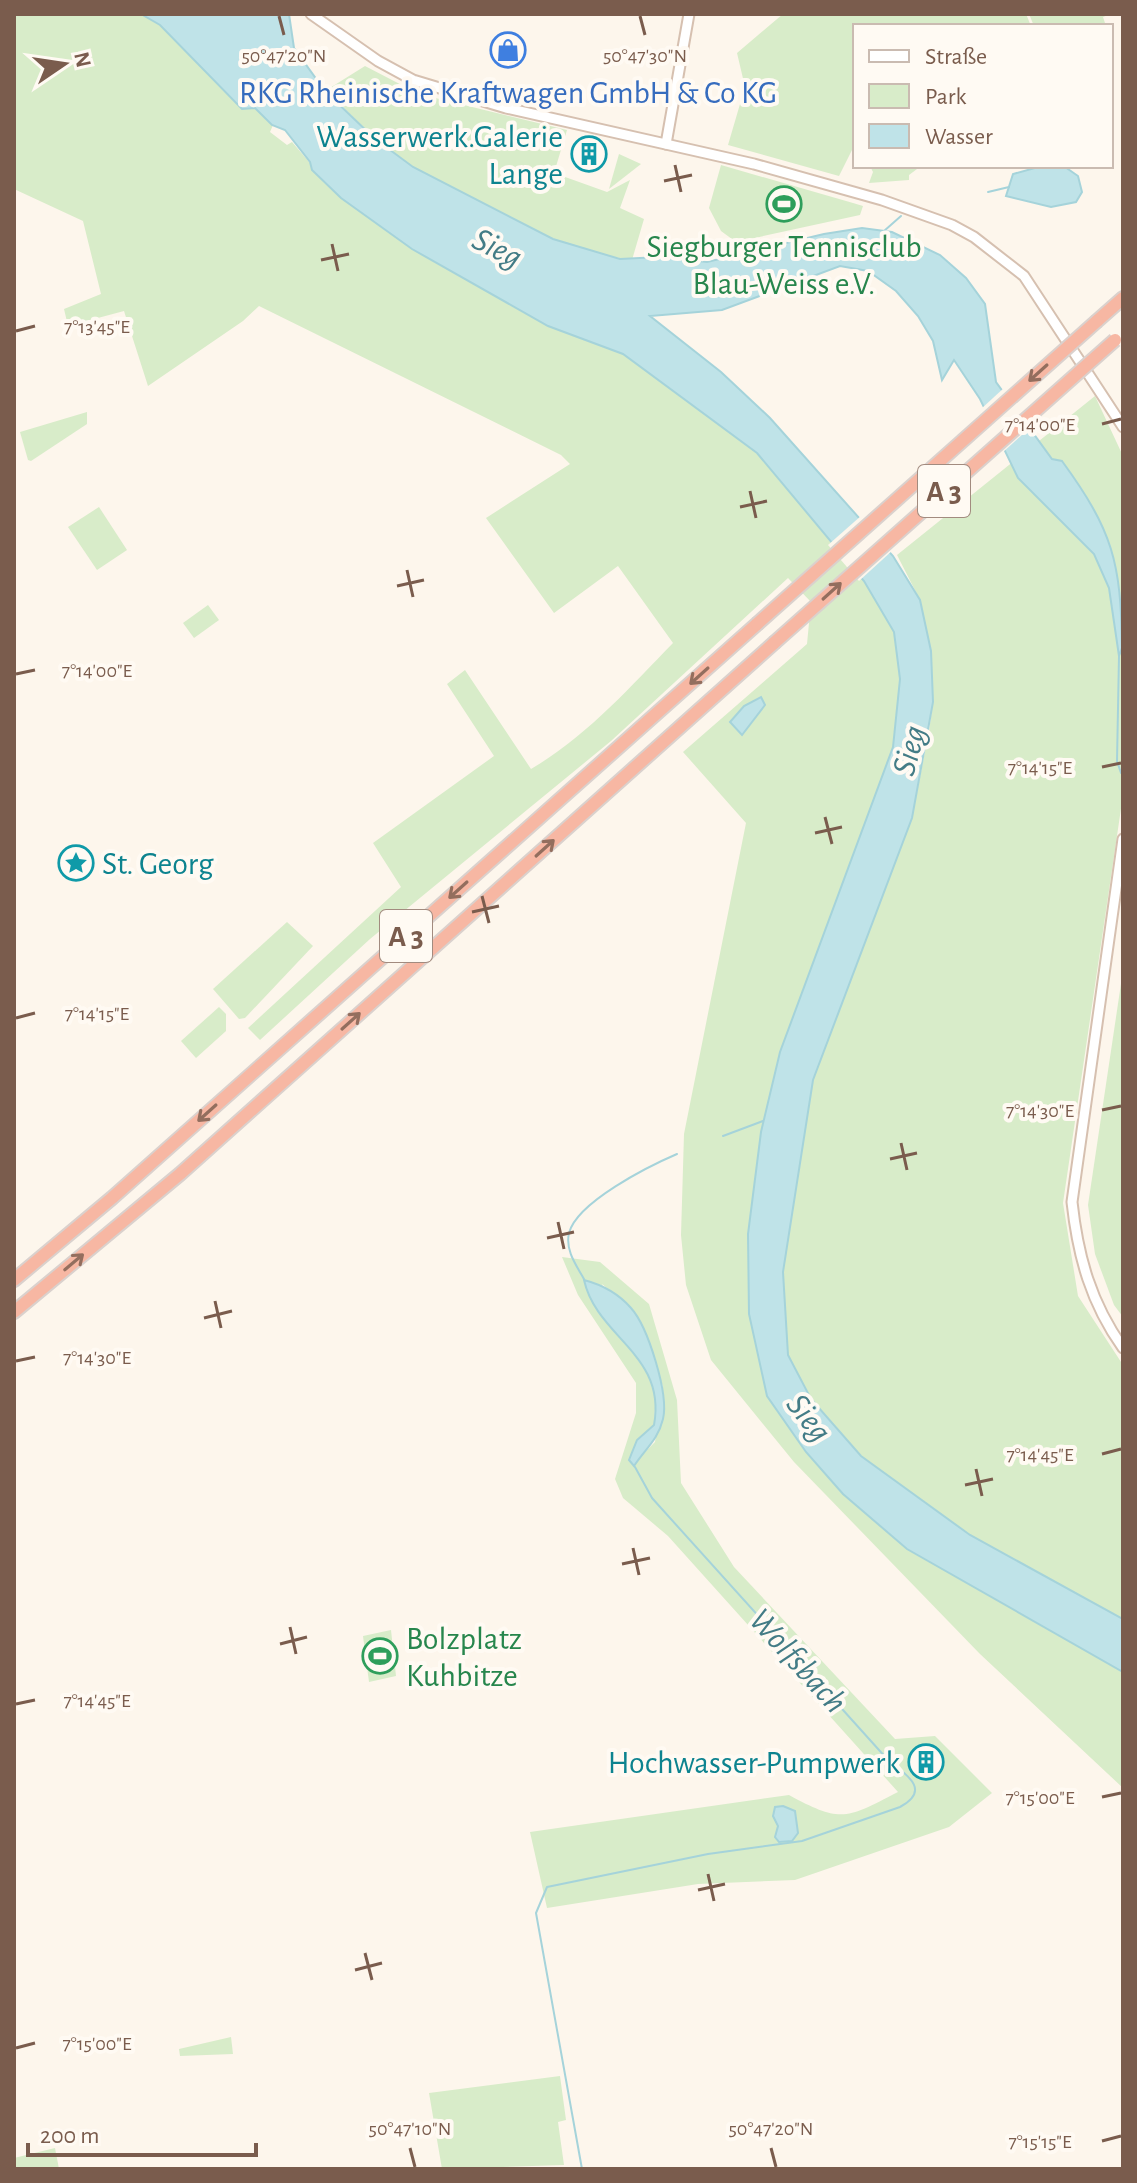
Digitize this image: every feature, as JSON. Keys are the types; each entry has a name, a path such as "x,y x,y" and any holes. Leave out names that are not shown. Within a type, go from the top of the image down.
{"highway":[{"name":"A 3","path":"14,1280 270,1057 1123,298"},
{"name":"A 3","path":"14,1312 180,1174 1119,336"}],"main road":[{"path":"311,14 378,61 413,80 506,108 666,144 882,200 974,237 1024,276 1123,427"},
{"path":"666,144 689,14"},
{"path":"1123,839 1072,1202 1076,1241 1089,1291 1123,1348"}],"green space":[{"path":"14,14 141,14 160,25 242,109 255,108 273,125 270,132 287,145 292,142 310,163 312,170 341,198 412,249 548,326 623,354 757,453 864,581 894,632 900,679 893,747 780,1052 761,1132 748,1234 749,1314 767,1396 806,1452 843,1494 907,1549 1123,1672 1123,1788 980,1654 794,1462 711,1360 686,1285 681,1235 684,1134 746,823 683,752 807,644 811,602 788,578 611,741 370,939 260,1040 248,1028 401,887 373,843 494,756 447,684 465,670 531,769 588,727 673,643 618,566 554,613 486,518 570,464 561,455 259,306 243,321 148,386 124,311 68,326 64,309 101,294 83,221 14,189"},
{"path":"783,14 1026,14 1030,24 853,24 853,148 839,176 728,145 745,87 737,53"},
{"path":"1029,14 1108,15 1103,17 1105,24 1033,24"},
{"path":"365,66 419,94 567,130 554,173 607,192 630,180 620,208 644,219 632,260 568,244 496,214 398,156 325,91"},
{"path":"619,154 641,164 609,189"},
{"name":"Siegburger Tennisclub Blau-Weiss e.V.","path":"721,165 863,206 860,215 736,242 721,231 709,208"},
{"path":"871,168 918,168 909,175 909,180 869,183 873,172"},
{"path":"1095,396 1123,456 1123,795 1063,1203 1078,1296 1123,1365 1123,1619 970,1535 861,1456 811,1399 787,1355 783,1272 813,1080 912,818 929,731 933,702 920,600 897,555"},
{"path":"87,412 87,424 31,461 28,460 20,432"},
{"path":"99,507 127,550 97,570 68,527"},
{"path":"208,605 219,620 194,638 183,623"},
{"path":"287,922 313,946 245,1018 239,1019 213,989"},
{"path":"1122,977 1123,1317 1114,1305 1095,1254 1088,1205"},
{"path":"219,1007 226,1014 226,1031 196,1058 181,1041"},
{"path":"562,1257 600,1262 649,1304 677,1400 681,1483 734,1567 895,1739 935,1736 992,1793 949,1827 795,1880 698,1884 547,1908 530,1832 789,1795 821,1810 844,1814 867,1808 898,1792 668,1536 623,1498 615,1479 636,1413 636,1383 578,1295","holes":["602,1284 633,1310 643,1326 663,1387 655,1442 640,1457 637,1440 654,1425 656,1391 640,1358 627,1346"]},
{"name":"Bolzplatz Kuhbitze","path":"391,1630 396,1676 369,1682 363,1636"},
{"path":"231,2037 233,2054 180,2056 179,2049"},
{"path":"560,2076 566,2120 558,2122 564,2165 442,2169 429,2093"},
{"path":"55,2148 59,2169 14,2169 14,2158"}],"water":[{"name":"Sieg","path":"141,14 289,14 294,48 325,91 374,138 413,167 553,239 620,259 660,257 707,262 824,234 862,228 892,232 940,255 966,278 985,304 996,382 1052,459 1062,461 1093,508 1111,548 1121,618 1122,648 1119,656 1109,588 1094,554 1018,478 980,399 954,360 942,380 933,341 918,316 896,291 868,271 840,266 722,310 650,316 721,372 770,418 893,556 920,600 931,651 933,702 912,818 813,1080 783,1272 788,1355 811,1399 861,1456 970,1535 1123,1619 1123,1672 907,1549 843,1494 806,1452 767,1396 749,1314 748,1234 761,1132 780,1052 893,747 900,679 894,632 864,581 757,453 623,354 548,326 412,249 341,198 312,170 310,162 285,130 272,125 255,108 242,109 160,25"},
{"path":"1035,168 1066,168 1078,176 1082,192 1076,202 1051,207 1006,196 1013,174"},
{"path":"761,697 765,705 742,735 730,722 744,706"},
{"path":"584,1280 610,1290 631,1308 638,1317 656,1361 663,1394 663,1419 655,1439 634,1466 629,1460 637,1440 654,1425 655,1401 650,1381 641,1363 602,1317 591,1300"},
{"path":"783,1806 795,1811 798,1833 792,1841 779,1842 775,1837 778,1826 773,1816 775,1807"}],"pier":[{"path":"1005,387 1033,425 1002,453 981,409"},
{"path":"862,515 893,550 859,581 828,545"}],"waterway":[{"path":"988,192 1009,187"},
{"path":"884,231 901,216"},
{"path":"1119,656 1117,761 1121,773"},
{"name":"Wolfsbach","path":"723,1136 763,1121"},
{"name":"Wolfsbach","path":"584,1279 569,1245 569,1233 575,1221 585,1209 616,1186 677,1154"},
{"name":"Wolfsbach","path":"582,2169 536,1913 547,1887 708,1854 802,1841 900,1807 909,1801 915,1788 913,1782 888,1760 652,1498 635,1467"}],"place":[{"name":"RKG Rheinische Kraftwagen GmbH & Co KG","path":"508,50"},
{"name":"Wasserwerk.Galerie Lange","path":"589,154"},
{"name":"Siegburger Tennisclub Blau-Weiss e.V.","path":"784,204"},
{"name":"St. Georg","path":"76,863"},
{"name":"Bolzplatz Kuhbitze","path":"380,1656"},
{"name":"Hochwasser-Pumpwerk","path":"926,1762"}]}
